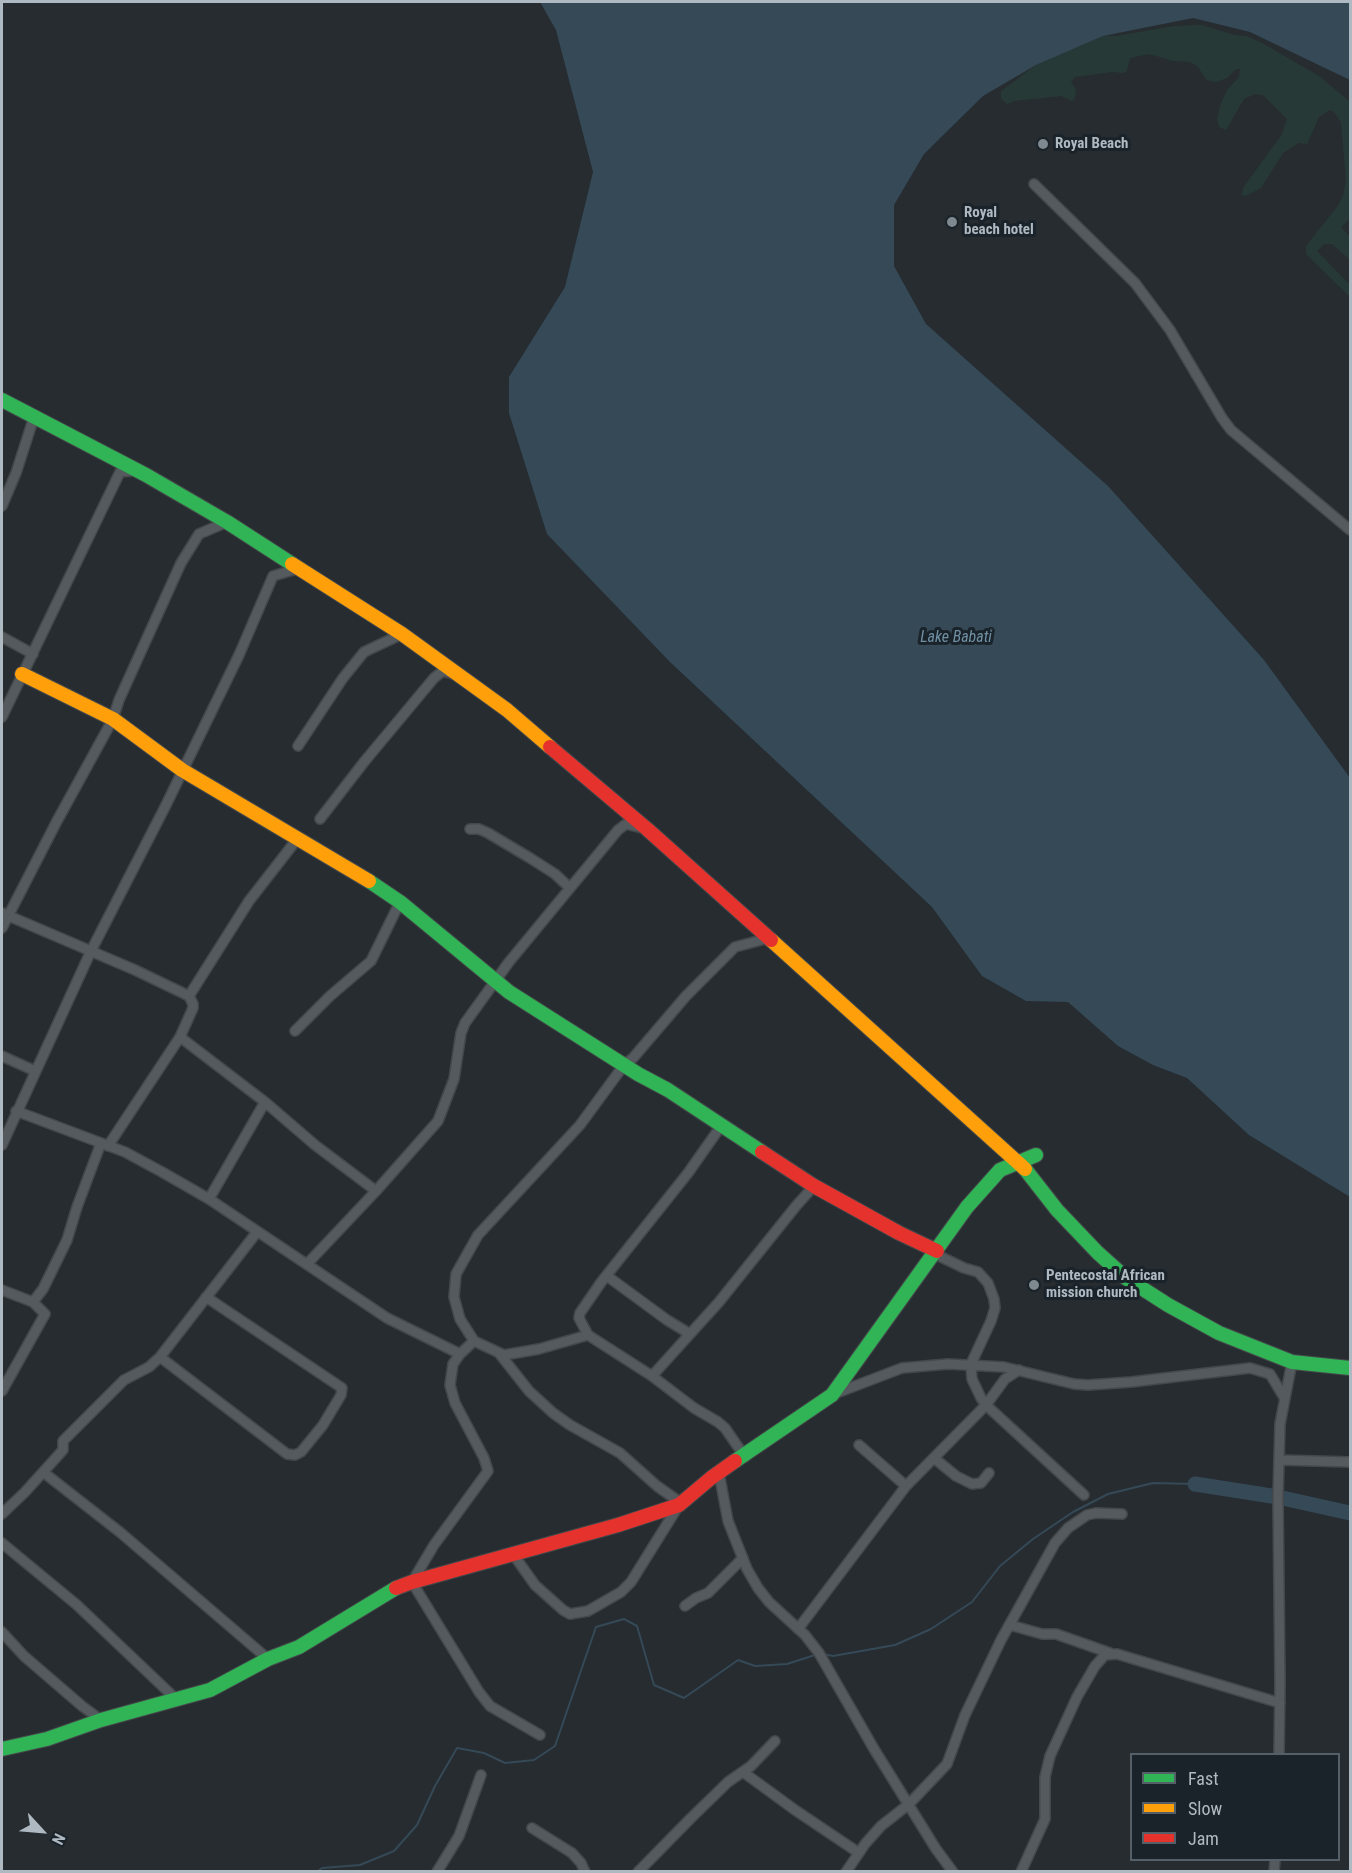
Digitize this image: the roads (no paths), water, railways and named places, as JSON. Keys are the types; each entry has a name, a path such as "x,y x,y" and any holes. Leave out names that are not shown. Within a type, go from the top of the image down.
{"main road":[{"path":"2,400 137,470 227,522 402,634 464,677 538,736 647,829 1021,1163 1057,1210 1098,1253 1126,1278 1168,1305 1219,1333 1292,1362 1350,1368"},
{"path":"22,674 113,719 182,770 350,868 400,902 494,981 624,1065 668,1090 814,1186 936,1252"},
{"path":"2,1749 47,1739 101,1720 210,1690 268,1659 299,1647 395,1589 412,1582 618,1525 680,1504 719,1473 831,1395 967,1207 1000,1170 1036,1155"}],"street":[{"path":"1034,184 1135,283 1170,330 1231,430 1350,530"},
{"path":"2,506 16,473 34,417"},
{"path":"2,717 120,472 137,470"},
{"path":"2,928 4,914 113,719 119,700 182,563 199,534 227,522"},
{"path":"2,1142 91,951 239,655 273,576 300,568"},
{"path":"298,746 343,678 364,652 402,634"},
{"path":"2,637 33,654"},
{"path":"320,819 434,678 443,671 464,677"},
{"path":"307,1264 438,1121 454,1079 461,1033 465,1023 494,981 611,839 626,824 647,829"},
{"path":"470,829 479,829 530,858 555,874 570,888"},
{"path":"189,996 249,901 298,838"},
{"path":"295,1031 330,996 371,961 400,902"},
{"path":"4,914 189,996 193,1004 180,1037 104,1144 77,1207 67,1240 33,1302"},
{"path":"588,1335 513,1355 498,1353 474,1341 460,1319 454,1297 456,1274 478,1234 580,1125 624,1065 633,1058 686,996 735,947 769,938"},
{"path":"180,1037 266,1102 315,1145 376,1191"},
{"path":"2,1056 35,1071"},
{"path":"209,1198 266,1102"},
{"path":"16,1111 134,1157 209,1198 387,1318 460,1354"},
{"path":"721,1126 688,1173 607,1276 580,1313 579,1318 588,1335 718,1422 725,1428 745,1457"},
{"path":"652,1376 719,1302 814,1186"},
{"path":"2,1514 63,1450 63,1441 106,1397 124,1380 149,1367 160,1358 257,1232"},
{"path":"936,1252 978,1272 988,1283 994,1299 995,1308 991,1321 970,1366 972,1379 981,1398 1084,1495"},
{"path":"607,1276 690,1334"},
{"path":"2,1290 33,1302 44,1312 45,1317 2,1391"},
{"path":"160,1358 287,1454 295,1455 301,1452 322,1425 341,1395 342,1388 206,1297"},
{"path":"474,1341 453,1364 450,1377 451,1395 484,1458 488,1471 434,1545 412,1582 479,1692 490,1706 540,1735"},
{"path":"498,1353 529,1391 553,1413 620,1453 680,1504 631,1582 621,1592 588,1611 570,1614 563,1610 535,1586 513,1554"},
{"path":"1279,1753 1277,1533 1280,1424 1292,1362"},
{"path":"831,1395 902,1368 930,1364 1004,1367 1074,1384 1088,1385 1250,1368 1270,1374 1285,1398"},
{"path":"798,1629 906,1486 986,1405 1005,1379 1018,1370"},
{"path":"859,1446 906,1486"},
{"path":"934,1458 956,1476 972,1484 981,1483 989,1473"},
{"path":"1279,1460 1350,1462"},
{"path":"43,1472 121,1533 268,1659"},
{"path":"719,1473 728,1521 747,1569 764,1597 798,1629 819,1653 874,1749 952,1872"},
{"path":"846,1872 881,1826 909,1804 947,1764 965,1715 1010,1625 1055,1543 1068,1528 1087,1515 1122,1514"},
{"path":"2,1544 76,1605 177,1700"},
{"path":"685,1606 708,1593 743,1558"},
{"path":"1010,1625 1042,1634 1056,1634 1110,1653 1280,1703"},
{"path":"2,1632 24,1656 101,1720"},
{"path":"1022,1872 1045,1819 1046,1777 1050,1756 1065,1721 1095,1666 1110,1653"},
{"path":"638,1872 728,1782 743,1772 775,1741"},
{"path":"743,1772 859,1853"},
{"path":"437,1872 459,1836 481,1775"},
{"path":"532,1828 572,1853 585,1872"}],"water":[{"name":"Lake Babati","path":"540,2 1350,2 1350,80 1250,32 1193,18 1103,36 1036,65 983,96 924,154 894,205 894,266 926,324 1108,486 1264,660 1350,778 1350,1197 1249,1135 1187,1078 1153,1065 1118,1046 1068,1002 1026,1001 982,976 932,907 670,662 547,534 509,413 509,377 565,287 593,172 556,30"}],"waterway":[{"path":"823,1654 833,1656 895,1645 931,1629 972,1602 1000,1566 1033,1539 1073,1512 1108,1494 1153,1483 1195,1484"},
{"path":"1195,1484 1278,1497 1350,1513"},
{"path":"317,1872 322,1868 360,1865 394,1851 417,1825 435,1786 457,1748 484,1753 505,1763 534,1760 555,1746 596,1627 624,1619 637,1626 654,1685 684,1698 738,1660 755,1666 787,1664 815,1655"}],"place":[{"name":"Royal Beach","path":"1043,144"},
{"name":"Royal beach hotel","path":"952,222"},
{"name":"Pentecostal African mission church","path":"1034,1285"}]}
